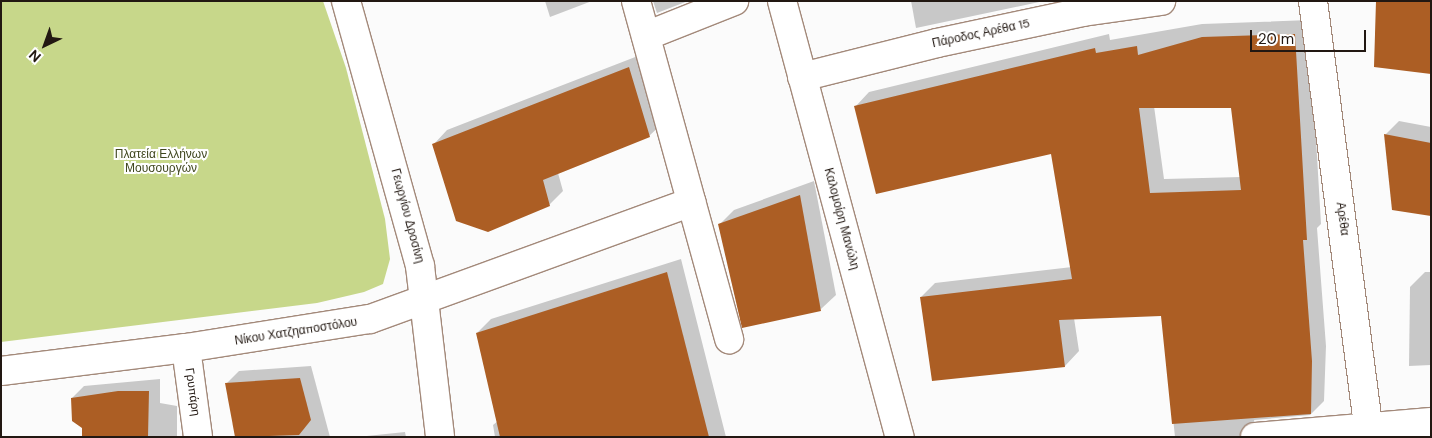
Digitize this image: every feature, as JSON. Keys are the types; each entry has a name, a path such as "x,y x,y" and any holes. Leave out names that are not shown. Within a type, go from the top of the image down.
{"street":[{"name":"Γεωργίου Δροσίνη","path":"346,1 411,228 426,300 440,437"},
{"path":"636,1 729,339"},
{"path":"646,36 734,1"},
{"name":"Καλομοίρη Μανώλη","path":"782,1 900,437"},
{"name":"Πάροδος Αρέθα 15","path":"802,77 937,42 1063,16 1162,1"},
{"name":"Αρέθα","path":"1313,1 1370,432"},
{"name":"Νίκου Χατζηαποστόλου","path":"1,371 186,348 340,326 426,300 691,202"},
{"name":"Γρυπάρη","path":"186,348 198,437"},
{"path":"1256,437 1370,432 1431,422"}],"green space":[{"name":"Πλατεία Ελλήνων Μουσουργών","path":"1,1 323,1 346,68 385,219 390,259 383,284 364,292 317,303 1,342"}],"building":[{"path":"1376,1 1431,1 1431,74 1374,67"},
{"path":"1295,34 1307,240 1303,240 1312,361 1311,414 1172,424 1161,316 1059,320 1065,367 932,381 920,297 1072,279 1051,154 876,194 854,106 1095,48 1096,53 1137,46 1138,55 1202,37","holes":["1139,108 1231,108 1241,190 1150,193"]},
{"path":"629,67 650,137 543,180 550,206 488,232 456,221 432,144"},
{"path":"1384,134 1431,143 1431,216 1392,210"},
{"path":"800,195 821,311 742,328 718,224"},
{"path":"667,272 709,437 500,437 476,333"},
{"path":"300,378 311,420 299,435 235,437 225,383"},
{"path":"118,391 149,391 148,437 82,437 82,428 72,421 71,398"}]}
